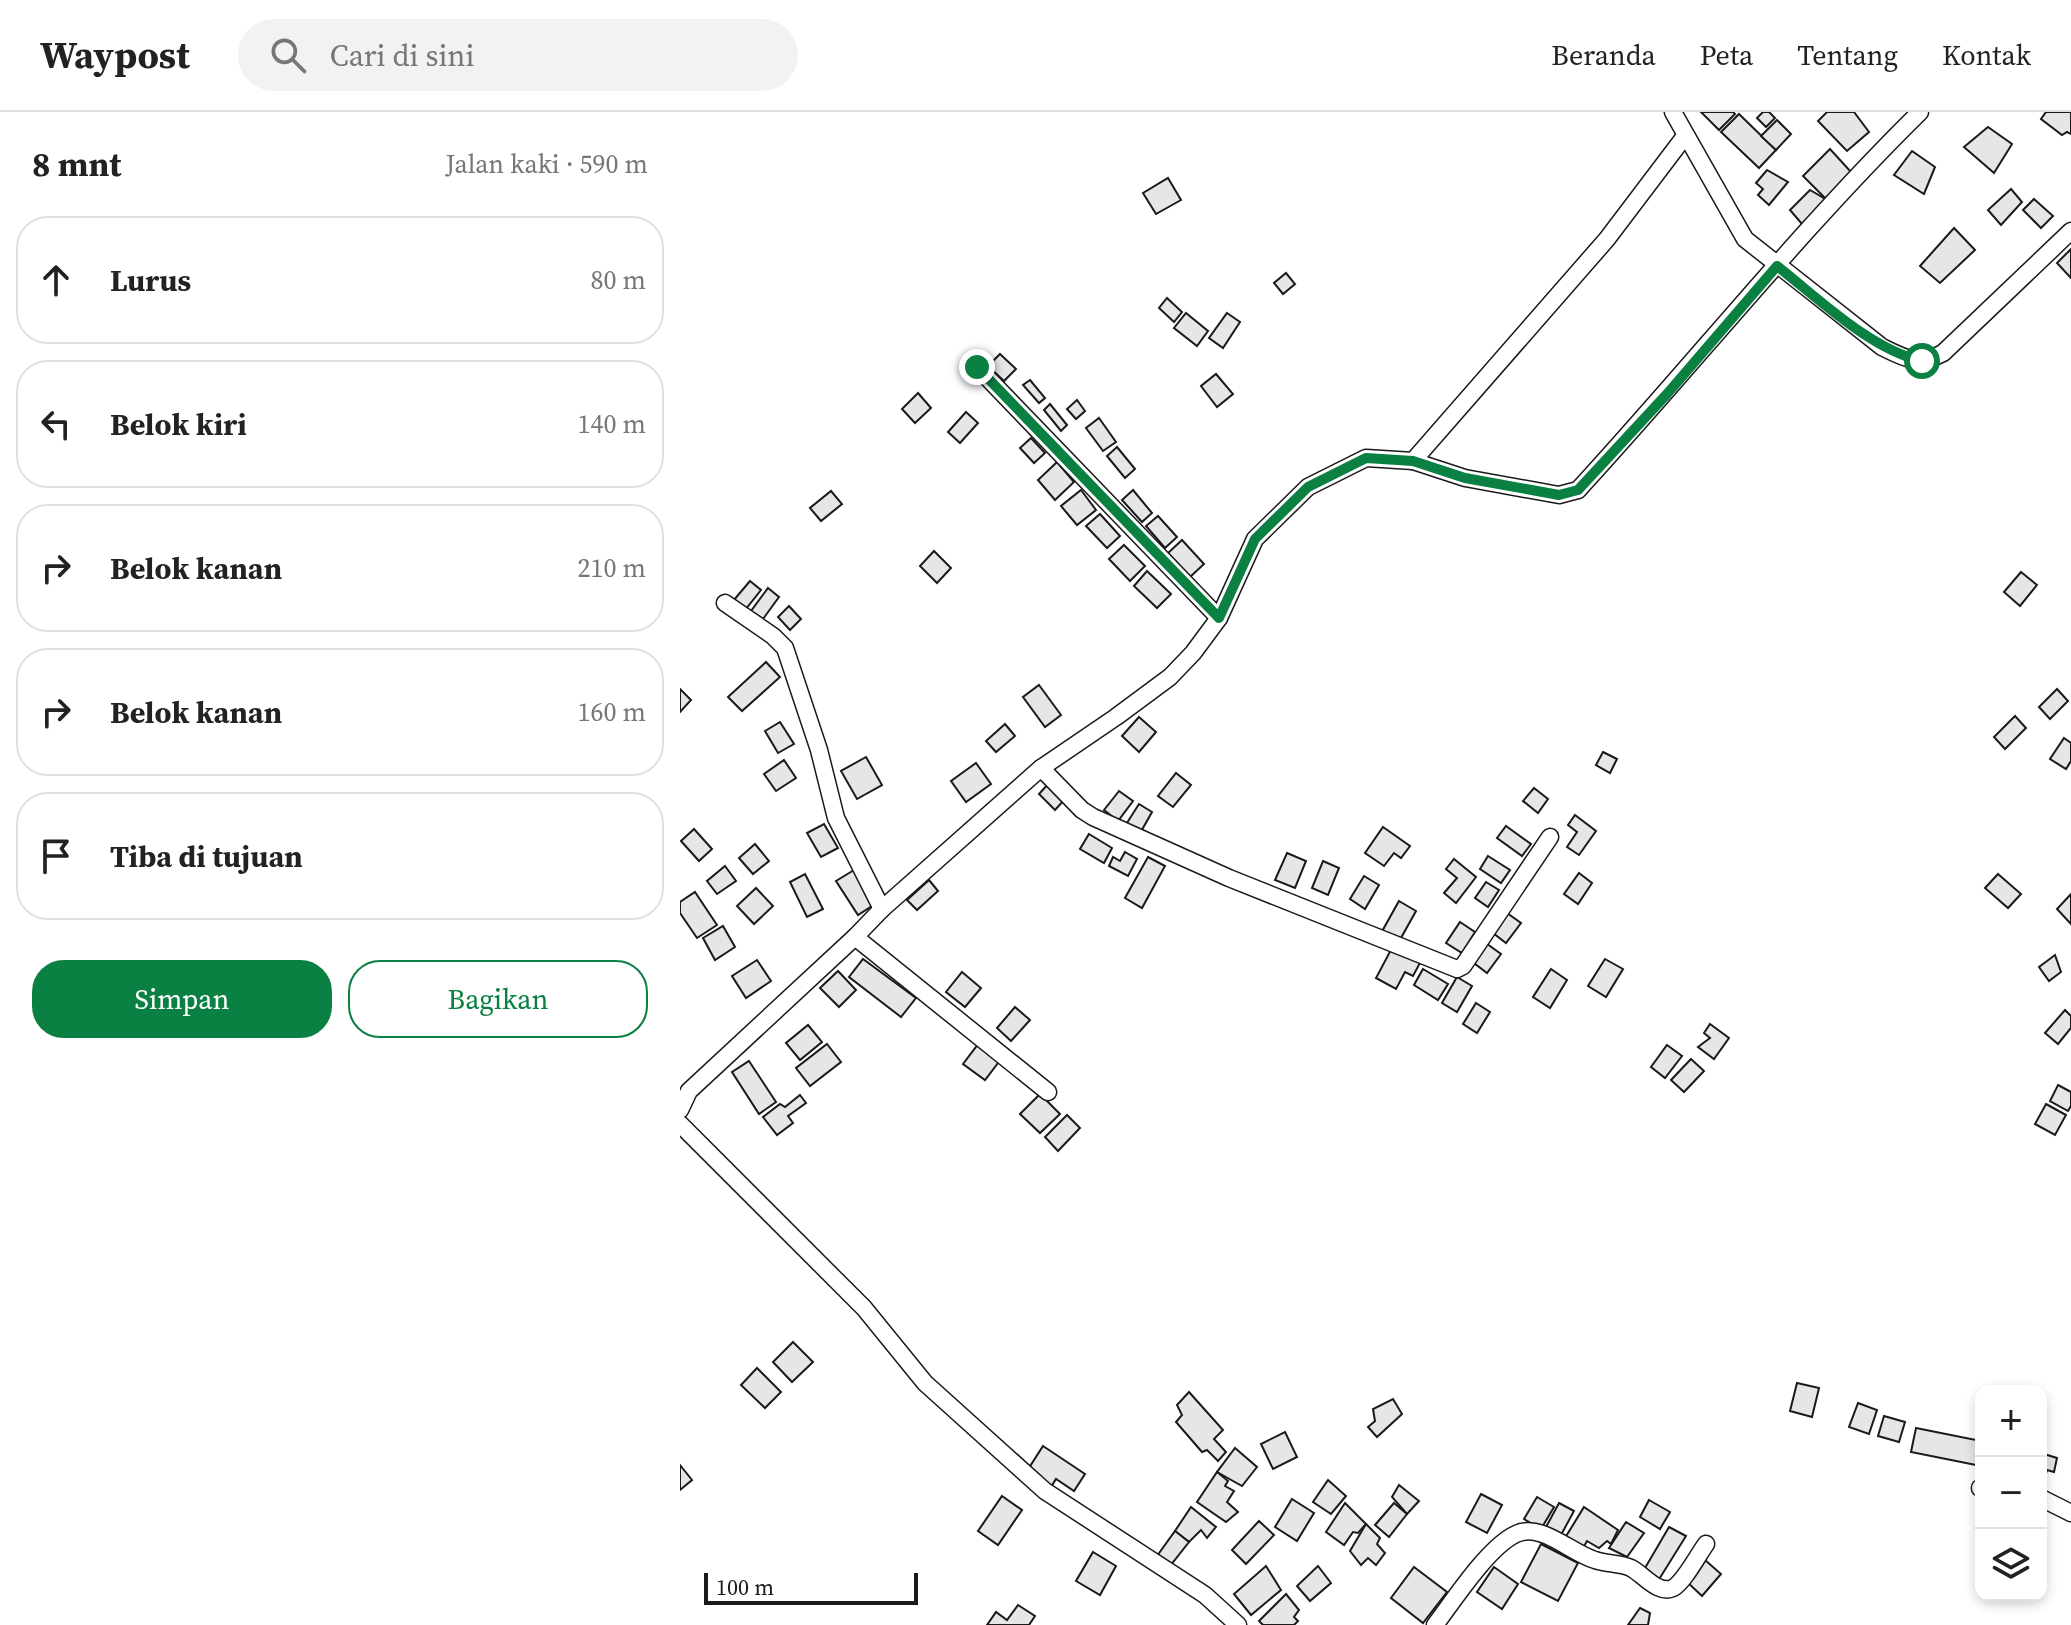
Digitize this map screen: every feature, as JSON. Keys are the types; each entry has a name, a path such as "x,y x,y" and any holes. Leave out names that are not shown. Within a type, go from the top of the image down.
{"street":[{"path":"1673,112 1745,239 1882,347 1903,357 1922,361 1943,353 2071,231"},
{"path":"680,1110 689,1091 882,909 1041,768 1170,677 1219,618 1255,539 1308,487 1366,458 1413,461 1465,478 1559,495 1578,490 1667,394 1865,166 1920,112"},
{"path":"1413,461 1607,239 1685,136"},
{"path":"977,367 1219,618"},
{"path":"725,603 785,648 819,750 836,818 882,909"},
{"path":"1041,768 1082,810 1093,817 1229,878 1457,969 1463,966 1550,837"},
{"path":"855,937 1048,1092"},
{"path":"680,1124 864,1308 936,1393 1045,1491 1205,1595 1238,1625"},
{"path":"2047,1501 2071,1513"},
{"path":"1435,1625 1475,1572 1515,1534 1530,1530 1540,1533 1594,1560 1630,1568 1661,1589 1670,1590 1677,1585 1706,1544"}],"building":[{"path":"1701,112 1733,112 1735,114 1719,130"},
{"path":"1763,112 1769,112 1775,118 1766,127 1757,118"},
{"path":"1827,112 1854,112 1869,132 1847,151 1818,121"},
{"path":"2046,112 2071,112 2071,134 2067,132 2062,135 2041,119"},
{"path":"1739,114 1776,150 1759,168 1721,132"},
{"path":"1777,120 1791,134 1776,150 1761,136"},
{"path":"1988,127 2012,144 1994,173 1964,147"},
{"path":"1830,149 1851,172 1827,200 1803,176"},
{"path":"1912,151 1935,167 1924,194 1894,175"},
{"path":"1767,170 1788,182 1769,205 1758,195 1763,189 1756,183"},
{"path":"1168,178 1181,200 1156,214 1143,193"},
{"path":"2011,189 2022,202 2001,225 1988,210"},
{"path":"1810,190 1827,200 1802,224 1790,210"},
{"path":"2034,199 2053,216 2041,228 2023,210"},
{"path":"1954,228 1975,250 1940,283 1920,266"},
{"path":"2071,249 2071,278 2057,263"},
{"path":"1286,273 1295,284 1283,294 1274,283"},
{"path":"1167,298 1182,312 1174,322 1159,308"},
{"path":"1186,313 1208,331 1197,346 1174,328"},
{"path":"1227,313 1240,322 1223,348 1209,338"},
{"path":"1000,354 1016,369 1004,381 988,366"},
{"path":"1216,374 1233,394 1217,407 1201,386"},
{"path":"1030,380 1045,398 1039,403 1023,385"},
{"path":"918,393 931,408 915,423 902,409"},
{"path":"1077,400 1085,411 1076,419 1067,409"},
{"path":"1050,404 1067,425 1061,431 1044,410"},
{"path":"966,412 978,423 960,443 948,432"},
{"path":"1099,418 1116,442 1103,451 1086,428"},
{"path":"1031,438 1045,453 1034,463 1020,448"},
{"path":"1117,447 1135,469 1125,478 1107,456"},
{"path":"1057,462 1074,482 1055,500 1038,480"},
{"path":"1081,490 1096,510 1077,525 1061,506"},
{"path":"1133,490 1152,513 1142,522 1122,500"},
{"path":"831,491 842,504 821,521 810,508"},
{"path":"1100,514 1120,536 1107,548 1086,526"},
{"path":"1158,516 1177,537 1165,548 1146,526"},
{"path":"1182,540 1204,564 1190,577 1168,553"},
{"path":"1124,545 1145,566 1130,581 1109,559"},
{"path":"934,551 951,568 937,583 920,566"},
{"path":"1147,571 1171,594 1157,608 1134,586"},
{"path":"2021,572 2037,585 2020,606 2004,592"},
{"path":"750,581 761,590 745,610 733,601"},
{"path":"768,588 779,597 763,619 751,611"},
{"path":"789,606 801,619 790,630 778,617"},
{"path":"766,662 780,677 742,711 728,697"},
{"path":"1039,685 1061,715 1045,727 1023,697"},
{"path":"680,689 691,700 680,712"},
{"path":"2057,689 2068,701 2050,719 2039,707"},
{"path":"2015,716 2026,728 2005,749 1994,737"},
{"path":"1139,717 1156,732 1139,752 1122,736"},
{"path":"780,722 794,744 778,753 765,731"},
{"path":"1005,724 1015,736 996,752 986,741"},
{"path":"2064,738 2071,743 2071,761 2066,769 2050,759"},
{"path":"1603,752 1617,759 1610,773 1596,765"},
{"path":"866,757 882,785 857,799 841,771"},
{"path":"784,760 796,778 776,791 764,774"},
{"path":"976,763 991,784 966,802 951,781"},
{"path":"1176,773 1191,785 1173,807 1158,796"},
{"path":"1049,783 1065,799 1055,810 1039,794"},
{"path":"1534,788 1548,799 1538,813 1523,801"},
{"path":"1119,791 1133,801 1118,821 1104,810"},
{"path":"1139,804 1152,812 1139,835 1125,826"},
{"path":"1575,815 1596,831 1579,855 1567,847 1577,832 1568,825"},
{"path":"824,824 838,848 821,857 807,833"},
{"path":"1506,826 1531,844 1522,856 1497,838"},
{"path":"1383,827 1410,846 1401,858 1394,853 1384,866 1365,853"},
{"path":"694,829 712,849 699,861 681,841"},
{"path":"1089,834 1112,848 1104,863 1080,849"},
{"path":"755,844 769,861 753,874 739,858"},
{"path":"1125,852 1137,859 1128,876 1109,866 1113,857 1120,861"},
{"path":"1287,853 1306,861 1295,888 1275,880"},
{"path":"1488,856 1510,870 1501,883 1480,869"},
{"path":"1148,857 1165,866 1142,908 1125,898"},
{"path":"1454,859 1476,877 1456,903 1444,893 1457,878 1446,869"},
{"path":"1323,861 1339,868 1328,895 1312,888"},
{"path":"725,866 736,881 717,894 707,881"},
{"path":"854,870 875,904 858,915 836,881"},
{"path":"1579,873 1592,883 1578,904 1564,894"},
{"path":"805,874 823,909 807,917 790,882"},
{"path":"1998,874 2021,894 2008,908 1985,888"},
{"path":"1364,876 1379,885 1365,909 1350,899"},
{"path":"929,880 938,891 917,910 907,900"},
{"path":"1486,882 1499,890 1488,907 1475,898"},
{"path":"756,888 773,906 754,924 737,906"},
{"path":"695,892 717,925 697,938 680,913 680,902"},
{"path":"2071,894 2071,924 2057,909"},
{"path":"1399,901 1416,911 1397,945 1380,935"},
{"path":"1507,913 1521,923 1506,943 1493,933"},
{"path":"1460,922 1475,932 1462,953 1446,943"},
{"path":"723,926 735,947 715,960 703,938"},
{"path":"1483,941 1501,954 1487,973 1470,960"},
{"path":"1393,946 1421,961 1413,976 1405,972 1396,989 1376,978"},
{"path":"2055,955 2061,972 2049,981 2039,967"},
{"path":"863,959 916,998 901,1017 849,977"},
{"path":"1605,959 1623,969 1606,997 1588,986"},
{"path":"757,960 771,981 746,998 732,976"},
{"path":"1423,969 1448,984 1438,1000 1414,985"},
{"path":"1551,969 1567,980 1550,1008 1533,997"},
{"path":"838,971 856,990 839,1007 820,988"},
{"path":"962,972 981,988 965,1007 946,992"},
{"path":"1457,977 1472,986 1457,1012 1442,1003"},
{"path":"1476,1003 1490,1012 1477,1033 1463,1024"},
{"path":"1015,1007 1030,1020 1011,1041 997,1028"},
{"path":"2065,1010 2071,1016 2071,1028 2058,1044 2045,1033"},
{"path":"1710,1024 1729,1038 1714,1059 1698,1047 1710,1038 1704,1033"},
{"path":"808,1025 822,1042 800,1060 786,1043"},
{"path":"979,1043 1001,1059 985,1080 963,1064"},
{"path":"827,1044 841,1062 810,1086 796,1068"},
{"path":"1667,1045 1682,1056 1665,1078 1651,1067"},
{"path":"1691,1059 1704,1071 1684,1092 1671,1080"},
{"path":"749,1061 776,1102 759,1114 732,1072"},
{"path":"2058,1085 2071,1092 2068,1111 2050,1101"},
{"path":"1040,1094 1060,1114 1040,1133 1020,1114"},
{"path":"800,1095 806,1103 788,1116 793,1123 777,1135 763,1117 780,1104 785,1107"},
{"path":"2046,1104 2066,1115 2055,1135 2035,1124"},
{"path":"1067,1115 1080,1128 1058,1151 1045,1137"},
{"path":"793,1342 813,1362 792,1382 773,1362"},
{"path":"757,1368 781,1392 765,1408 741,1385"},
{"path":"1797,1383 1819,1388 1812,1417 1790,1411"},
{"path":"1189,1392 1223,1430 1214,1439 1226,1452 1218,1461 1207,1450 1202,1452 1176,1422 1182,1415 1177,1405"},
{"path":"1393,1399 1402,1414 1377,1437 1368,1427 1375,1421 1373,1409"},
{"path":"1858,1403 1877,1410 1869,1434 1849,1427"},
{"path":"1884,1416 1905,1422 1899,1442 1878,1436"},
{"path":"1916,1428 1975,1440 1975,1465 1911,1452"},
{"path":"1285,1432 1297,1457 1273,1469 1261,1444"},
{"path":"1043,1446 1085,1474 1074,1491 1056,1479 1051,1487 1027,1471"},
{"path":"1235,1448 1257,1467 1242,1486 1217,1472"},
{"path":"2047,1455 2057,1458 2054,1472 2047,1470"},
{"path":"680,1465 692,1480 680,1490"},
{"path":"1217,1472 1228,1481 1225,1486 1234,1491 1227,1502 1238,1512 1226,1522 1197,1502"},
{"path":"1328,1480 1346,1496 1331,1514 1313,1502"},
{"path":"1399,1485 1419,1501 1407,1514 1392,1497"},
{"path":"1481,1494 1502,1505 1487,1533 1466,1522"},
{"path":"1002,1496 1022,1510 998,1545 978,1531"},
{"path":"1537,1497 1554,1507 1541,1529 1524,1519"},
{"path":"1292,1499 1314,1513 1297,1541 1275,1527"},
{"path":"1649,1500 1670,1512 1660,1529 1640,1517"},
{"path":"1345,1503 1366,1524 1358,1533 1353,1532 1344,1545 1326,1532"},
{"path":"1394,1503 1407,1514 1389,1537 1375,1525"},
{"path":"1559,1503 1574,1511 1561,1535 1546,1527"},
{"path":"1191,1507 1216,1527 1207,1538 1201,1530 1189,1542 1175,1531"},
{"path":"1584,1507 1618,1530 1611,1544 1607,1541 1599,1548 1587,1541 1583,1548 1565,1538"},
{"path":"1259,1521 1274,1535 1246,1564 1232,1550"},
{"path":"1626,1522 1644,1533 1627,1557 1609,1548"},
{"path":"1366,1524 1380,1538 1377,1544 1385,1553 1376,1565 1368,1558 1361,1565 1350,1551"},
{"path":"1669,1527 1686,1536 1658,1581 1645,1568"},
{"path":"1175,1531 1189,1542 1170,1566 1157,1556"},
{"path":"1541,1544 1578,1563 1558,1601 1521,1582"},
{"path":"1093,1552 1116,1566 1100,1595 1076,1581"},
{"path":"1705,1560 1721,1574 1702,1596 1686,1581"},
{"path":"1266,1566 1281,1590 1251,1615 1234,1594"},
{"path":"1318,1566 1331,1583 1310,1601 1297,1586"},
{"path":"1414,1567 1447,1592 1423,1623 1391,1598"},
{"path":"1494,1567 1518,1584 1502,1609 1477,1592"},
{"path":"1286,1594 1299,1610 1294,1617 1298,1621 1294,1625 1263,1625 1259,1621"},
{"path":"1018,1605 1035,1616 1029,1625 987,1625 996,1612 1007,1620"},
{"path":"1640,1608 1650,1613 1648,1625 1628,1625"}],"route":[{"path":"977,367 1219,618 1255,539 1308,487 1366,458 1413,461 1465,478 1559,495 1578,490 1667,394 1777,266 1882,347 1903,357 1922,361"}]}
